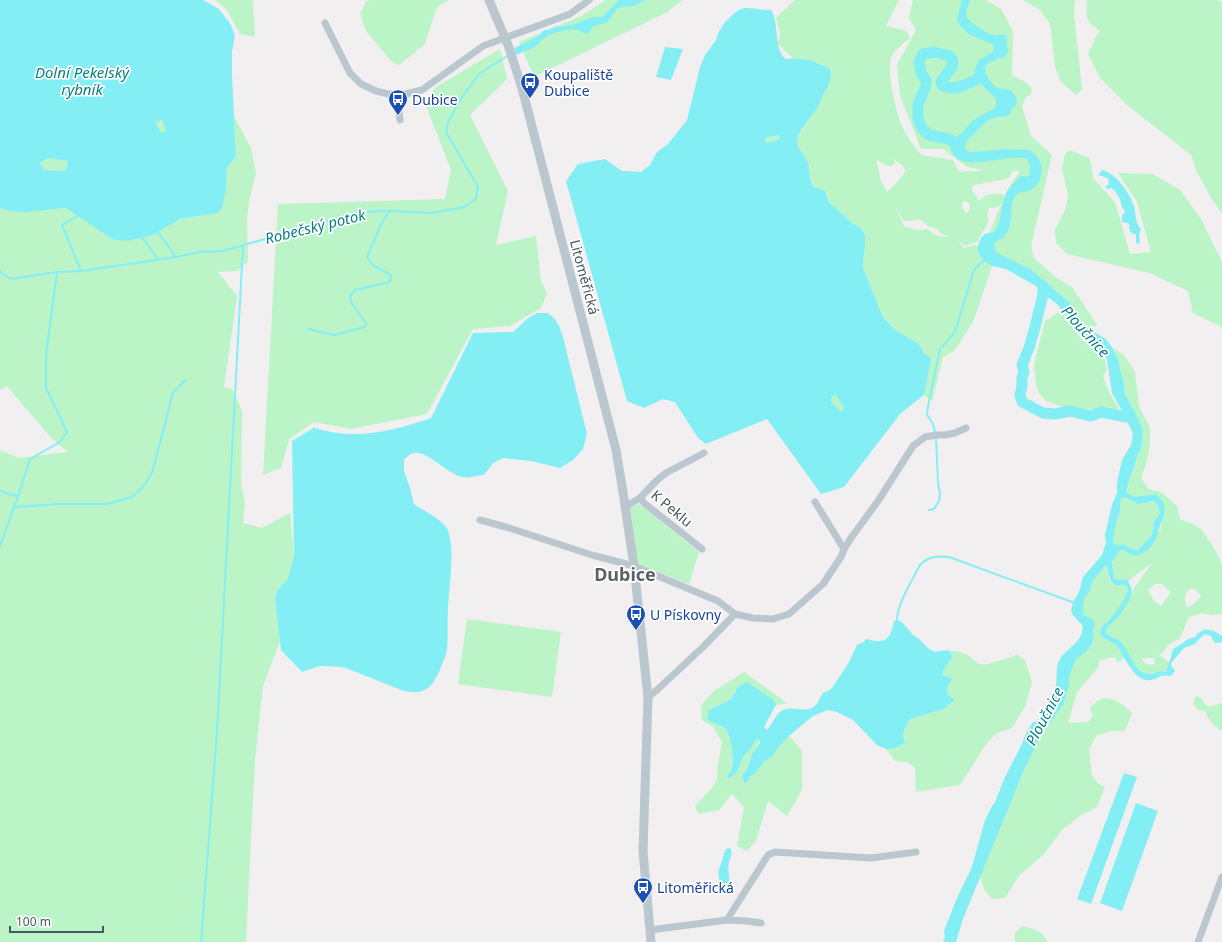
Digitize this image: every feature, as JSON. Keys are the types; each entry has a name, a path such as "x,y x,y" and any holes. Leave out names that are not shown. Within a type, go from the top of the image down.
{"street":[{"name":"Litoměřická","path":"489,0 507,41 514,64 616,450 634,566 648,697 643,851 651,942"},
{"path":"326,22 350,73 361,84 376,91 397,96 422,90 483,46 507,41 570,14 589,0"},
{"path":"397,96 400,120"},
{"path":"480,520 592,555 634,566 718,600 735,614 753,618 773,619 789,614 823,584 841,557 844,549 878,501 913,446 925,437 936,435 945,436 966,428"},
{"path":"640,498 666,473 704,454"},
{"name":"K Peklu","path":"625,507 640,498 644,503 702,549"},
{"path":"815,502 844,549"},
{"path":"648,697 703,647 735,614"},
{"path":"727,920 768,855 775,852 871,858 916,852"},
{"path":"1198,942 1222,877"},
{"path":"650,930 727,920 761,923"}],"green space":[{"path":"215,0 253,0 255,37 240,34 227,10"},
{"path":"369,0 449,0 437,7 425,44 399,65 392,62 366,31 360,14 366,2"},
{"path":"606,0 682,0 667,12 534,77 519,42 581,16"},
{"path":"795,0 899,0 886,26 907,32 910,38 894,52 890,64 891,83 898,116 908,137 921,155 953,160 959,172 982,170 967,167 943,149 921,149 900,95 897,65 916,30 909,18 913,0 985,0 1001,9 1013,31 1012,75 1027,83 1032,89 1030,95 1026,97 1022,106 1031,136 1052,155 1031,246 1034,258 1054,276 1073,288 1097,325 1087,328 1077,318 1073,306 1032,270 996,252 990,232 1002,203 998,207 989,208 987,213 989,221 977,242 965,246 956,239 964,248 975,245 978,246 978,253 982,257 983,261 992,266 973,322 954,351 943,357 932,401 924,395 931,358 924,353 919,344 895,330 883,317 863,268 865,247 856,225 828,201 827,194 813,186 809,164 798,146 798,136 814,113 829,85 824,65 793,58 778,44 780,33 776,18","holes":["892,158 901,164 906,171 887,192 881,181 876,160 889,166 893,166 895,162","1012,171 1020,171 1009,187 1004,199 1004,194 993,194 985,196 979,201 972,190 972,186 1007,179 1010,177","964,201 968,202 970,205 969,211 966,213 962,208 962,203","895,208 904,221 912,221 917,219 929,227 936,228 941,234 950,237 937,236 927,229 919,230 905,227"]},
{"path":"1023,0 1075,0 1074,13 1082,90 1076,95 1060,81 1055,66 1050,24 1039,9"},
{"path":"1087,0 1218,0 1222,2 1222,214 1211,198 1197,172 1191,155 1127,105 1100,78 1088,54 1096,36 1100,31 1089,22 1086,11"},
{"path":"500,49 507,79 470,115 508,191 496,245 536,236 541,281 547,293 541,308 510,326 473,329 427,414 351,429 314,422 289,439 281,468 263,475 278,204 445,199 451,170 425,103 436,87"},
{"path":"234,116 251,148 256,173 247,217 248,262 237,271 218,272 237,296 224,387 233,390 242,411 241,483 245,504 243,523 262,528 290,513 294,556 288,578 277,591 275,600 280,641 263,686 255,760 246,942 0,942 0,450 19,458 68,452 52,439 7,386 0,390 0,208 9,211 65,208 93,225 153,235 179,219 217,213 222,208 226,190 227,168 236,156"},
{"path":"162,120 166,131 161,133 155,122"},
{"path":"780,135 781,139 767,143 765,138"},
{"path":"1069,150 1090,158 1093,178 1115,202 1130,254 1151,252 1137,202 1118,173 1153,174 1180,190 1201,219 1222,262 1222,329 1220,326 1193,313 1188,291 1149,273 1067,254 1056,243 1055,230 1065,210 1068,195 1062,169 1065,154"},
{"path":"48,158 68,161 66,171 44,170 40,163"},
{"path":"1060,311 1082,340 1094,346 1104,357 1107,369 1103,376 1110,394 1119,408 1114,411 1067,408 1046,401 1039,393 1036,385 1034,364 1045,321"},
{"path":"1113,348 1124,355 1135,372 1139,407 1150,427 1150,445 1146,465 1141,477 1148,489 1161,492 1177,506 1180,519 1195,525 1202,530 1213,546 1222,564 1222,614 1212,615 1202,613 1189,617 1180,638 1168,645 1162,654 1159,655 1169,662 1167,670 1165,672 1152,674 1144,673 1139,670 1119,640 1105,632 1123,611 1134,588 1152,563 1128,581 1117,580 1114,578 1113,570 1115,555 1122,550 1133,556 1160,531 1165,515 1154,494 1134,497 1126,492 1140,453 1130,403 1125,394 1124,383","holes":["1155,584 1162,584 1171,592 1161,606 1153,600 1148,590","1191,588 1201,595 1197,601 1189,607 1186,607 1185,594","1142,658 1154,658 1155,664 1150,665 1144,663"]},
{"path":"835,394 844,408 841,412 830,400"},
{"path":"1121,498 1126,498 1140,503 1153,501 1157,504 1160,513 1153,523 1154,528 1151,536 1138,550 1131,549 1124,544 1117,546 1113,542"},
{"path":"639,504 699,552 689,584 638,564 630,508"},
{"path":"1106,566 1112,584 1125,585 1128,589 1121,605 1114,615 1101,628 1104,639 1116,645 1124,657 1121,661 1117,662 1115,657 1100,660 1097,669 1077,692 1068,723 1088,722 1093,716 1090,708 1097,701 1106,698 1116,701 1132,713 1125,731 1111,731 1096,736 1089,749 1092,776 1099,784 1105,787 1097,807 1081,815 1062,830 1045,853 1019,876 1005,898 992,899 984,889 980,876 1002,820 1043,730 1063,705 1069,685 1070,673 1076,660 1089,649 1093,641 1093,630 1083,613 1083,606 1085,597 1090,591 1092,582"},
{"path":"467,619 561,632 552,697 458,684"},
{"path":"950,651 957,651 968,655 977,663 984,665 1013,657 1016,654 1025,660 1032,682 1025,707 1012,728 997,733 986,744 960,785 916,792 915,768 908,762 895,761 886,749 892,749 905,741 905,727 910,719 944,709 953,696 950,696 947,693 948,686 951,682 949,677 942,675 952,657"},
{"path":"744,672 787,703 776,705 775,701 761,691 735,691 731,699 709,710 710,722 722,727 729,735 731,740 731,768 729,774 726,776 737,772 743,757 750,750 757,739 760,741 742,776 744,783 755,774 764,762 773,756 777,749 789,736 802,751 802,790 787,816 768,801 756,841 747,851 737,846 744,807 732,794 719,810 698,814 695,806 712,788 717,779 722,742 713,727 702,720 701,705 714,691"},
{"path":"1196,696 1200,697 1209,707 1222,703 1222,731 1216,727 1205,711 1198,710 1194,702"},
{"path":"1022,926 1037,931 1043,935 1048,942 1015,942 1015,933"}],"water":[{"name":"Dolní Pekelský rybník","path":"0,0 203,0 219,9 231,25 235,36 232,51 232,74 236,156 227,168 226,190 222,208 217,213 180,219 153,235 127,241 112,239 65,208 26,212 9,211 0,208","holes":["162,120 166,131 161,133 155,122","48,158 68,161 66,171 44,170 40,163"]},
{"path":"619,0 646,0 631,7 627,6 618,8 607,22 593,26 589,33 586,34 579,30 566,30 558,32 546,37 536,46 516,55 514,48 540,35 544,30 572,25 594,17 602,17"},
{"name":"Ploučnice","path":"962,0 970,0 966,15 970,21 987,33 1006,35 1007,47 1009,50 1004,58 998,58 995,61 990,61 985,69 988,77 994,85 998,88 1011,90 1017,100 1016,105 1011,109 1008,116 992,118 986,122 966,142 965,149 970,152 1007,149 1030,150 1039,160 1042,169 1040,180 1035,187 1018,193 1014,197 1009,228 1001,239 994,243 996,252 1032,270 1073,306 1077,318 1083,325 1106,339 1112,347 1117,357 1124,383 1125,394 1143,431 1141,448 1126,492 1134,497 1156,494 1162,501 1164,507 1164,517 1152,546 1144,552 1133,556 1124,550 1119,551 1112,562 1114,578 1128,581 1132,589 1130,599 1121,614 1107,628 1106,633 1122,643 1134,663 1141,671 1151,674 1159,671 1166,672 1174,648 1188,639 1195,637 1205,629 1214,631 1222,636 1222,642 1214,642 1211,636 1205,634 1195,644 1184,648 1171,663 1171,666 1175,670 1171,676 1162,676 1150,680 1141,678 1129,666 1117,646 1100,634 1102,627 1113,616 1125,597 1128,589 1125,585 1113,584 1107,567 1104,567 1092,582 1090,591 1085,597 1083,606 1083,613 1085,616 1092,618 1095,624 1093,630 1093,641 1089,649 1076,660 1070,673 1069,686 1063,705 1043,730 1022,775 963,919 956,942 943,942 945,937 944,931 957,898 972,867 985,820 995,802 1027,731 1033,722 1036,722 1039,718 1053,695 1056,684 1057,667 1060,659 1081,635 1082,624 1071,611 1073,602 1079,592 1083,577 1102,555 1106,543 1105,535 1112,505 1117,493 1117,483 1122,460 1131,445 1133,434 1112,393 1107,360 1103,353 1093,343 1079,334 1057,304 1043,294 1036,286 1006,269 992,266 983,261 978,253 978,247 982,237 987,233 993,233 998,226 1005,195 1021,176 1029,177 1030,166 1027,159 1019,158 1009,158 986,162 965,162 957,159 952,152 950,146 951,140 961,134 973,120 995,108 996,105 996,99 980,83 974,70 980,59 993,52 994,45 967,33 958,23 957,19","holes":["1121,498 1126,498 1139,504 1153,501 1157,504 1160,513 1153,523 1154,528 1151,536 1138,550 1131,549 1124,544 1117,546 1113,542"]},
{"path":"745,8 771,10 774,16 779,50 786,59 808,60 830,69 831,75 829,85 816,110 799,134 797,140 798,146 808,162 811,180 814,187 825,190 828,201 853,224 861,229 865,235 863,268 883,317 895,330 919,344 924,353 931,358 924,395 901,413 844,487 821,494 767,419 706,444 698,438 675,402 663,399 644,408 627,401 566,181 578,164 605,159 622,171 641,172 650,165 657,152 668,144 687,120 700,67 705,55 716,40 718,33 725,22 738,10","holes":["779,135 780,139 767,143 765,138","835,394 844,408 841,412 830,400"]},
{"path":"665,47 683,49 671,80 656,77"},
{"path":"1102,170 1117,179 1126,189 1132,201 1137,221 1141,229 1139,244 1136,243 1136,235 1130,232 1130,226 1128,223 1122,222 1122,216 1125,212 1115,191 1111,188 1107,189 1106,187 1109,184 1108,178 1098,175"},
{"path":"537,313 548,313 555,319 559,326 587,434 583,449 573,460 560,468 531,461 503,458 493,463 484,475 467,478 450,472 431,458 420,453 412,454 404,459 404,471 414,504 444,524 451,544 447,649 442,665 434,681 423,691 412,692 404,691 343,667 320,666 302,672 281,650 275,600 277,591 288,578 294,556 292,441 315,427 330,432 345,434 374,433 402,427 431,418 473,333 513,332 527,319"},
{"path":"897,620 902,622 913,635 929,649 935,652 950,651 952,657 942,675 952,679 948,686 947,693 954,698 954,700 944,709 910,719 905,727 904,744 892,749 886,749 877,745 853,720 837,712 828,710 813,716 789,736 777,749 773,756 764,762 746,783 744,783 742,776 747,768 752,754 760,743 757,739 750,750 743,757 737,772 729,778 726,777 732,768 730,738 724,728 707,719 709,710 731,699 738,687 747,682 775,701 776,705 764,727 767,730 778,714 783,710 791,708 808,709 816,705 821,695 832,688 848,664 857,645 864,642 866,639 875,641 884,640 891,633 894,621"},
{"path":"1124,773 1137,777 1091,904 1077,899"},
{"path":"1136,803 1158,811 1122,911 1100,903"},
{"path":"729,848 731,849 732,853 729,865 729,882 728,885 723,886 719,880 719,870 725,850"}],"waterway":[{"path":"959,145 949,139 929,135 922,128 918,119 918,104 926,86 926,81 921,72 919,62 923,54 934,52 950,56 953,61 952,67 941,82 942,85 946,87 951,88 962,86 981,77"},
{"name":"Robečský potok","path":"0,270 1,273 11,279 57,272 81,271 200,252 223,251 359,212 389,211 432,213 464,207 476,199 478,187 446,132 448,122 462,97 480,73 509,55"},
{"path":"308,329 334,335 365,327 366,323 352,304 350,296 355,290 390,282 391,275 374,266 367,257 381,224 389,211"},
{"path":"79,215 62,225 81,271"},
{"path":"157,231 176,257"},
{"path":"141,236 159,260"},
{"path":"201,942 217,732 243,246"},
{"path":"935,432 933,424 927,415 940,349 955,332 973,273 984,260"},
{"path":"0,490 7,494 18,496 30,459 60,442 67,432 46,388 46,355 57,272"},
{"path":"1043,286 1043,294 1035,327 1022,365 1024,372 1020,395 1022,402 1043,413 1055,414 1070,411 1093,416 1101,412 1131,417"},
{"path":"15,507 61,504 107,504 132,497 143,487 152,473 173,393 185,380"},
{"path":"929,510 934,509 939,501 940,494 938,483 936,437"},
{"path":"0,546 18,496"},
{"path":"897,620 902,599 920,565 930,558 937,557 949,557 1075,603"}],"place":[{"name":"Koupaliště Dubice","path":"530,99"},
{"name":"Dubice","path":"398,116"},
{"name":"U Pískovny","path":"636,631"},
{"name":"Litoměřická","path":"643,904"}],"district":[{"name":"Dubice","path":"625,574"}]}
